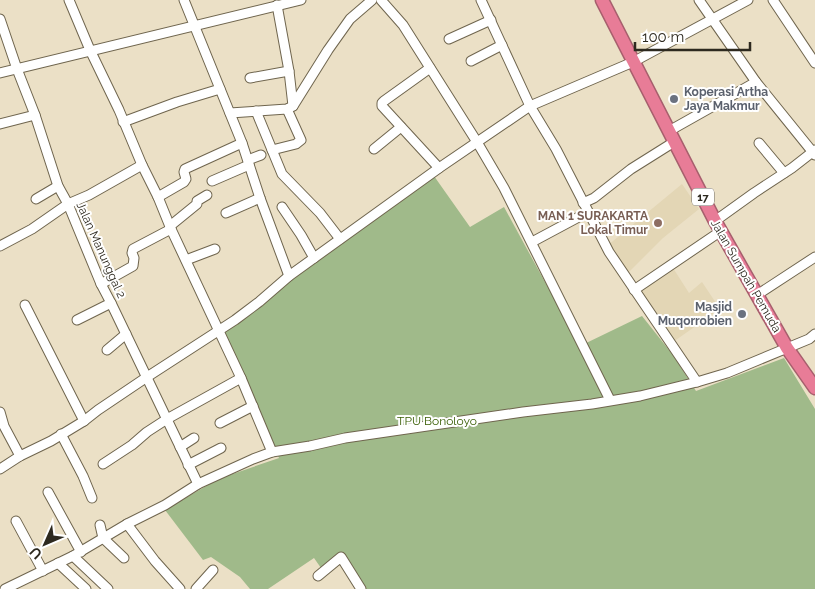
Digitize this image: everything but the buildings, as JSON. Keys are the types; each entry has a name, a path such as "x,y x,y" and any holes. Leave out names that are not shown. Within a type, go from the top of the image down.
{"highway":[{"name":"Jalan Sumpah Pemuda","path":"602,0 718,226 787,348 815,388"}],"street":[{"path":"69,0 142,165 241,378 272,452"},
{"path":"184,0 242,143 289,276"},
{"path":"0,73 301,0"},
{"path":"290,108 350,19 372,0"},
{"path":"381,0 401,22 504,188 610,400"},
{"path":"481,0 530,106 556,150 609,252 698,382"},
{"path":"634,290 784,173 814,152 756,82 699,0"},
{"path":"0,469 84,421 218,331 259,302 289,276 340,239 530,106 633,62 748,0"},
{"path":"773,0 815,63"},
{"path":"272,150 300,142 290,108 289,70 277,5"},
{"name":"Jalan Manunggal 2","path":"0,18 2,34 35,115 58,186 68,204 101,284 112,303 198,484"},
{"path":"449,39 491,20"},
{"path":"471,61 502,45"},
{"path":"430,68 382,103 382,106 439,168"},
{"path":"250,78 289,70"},
{"path":"532,242 585,207 672,137 756,82"},
{"path":"123,122 177,102 220,89"},
{"path":"230,113 290,108"},
{"path":"256,111 279,169 288,181 320,213 340,239"},
{"path":"0,124 35,115"},
{"path":"374,149 401,127"},
{"path":"158,197 184,182 186,179 185,169 242,143"},
{"path":"759,143 784,173"},
{"path":"212,181 261,155"},
{"path":"0,246 32,229 68,204 89,195 142,165"},
{"path":"36,199 58,186"},
{"path":"101,284 133,266 133,249 171,227 197,204 197,201 207,195"},
{"path":"226,214 260,198"},
{"path":"282,207 314,258"},
{"path":"186,260 215,249"},
{"path":"757,295 815,257"},
{"path":"77,320 112,303"},
{"path":"26,305 84,421"},
{"path":"108,350 126,334"},
{"path":"5,589 77,554 165,505 198,484 272,452 345,438 640,396 727,373 813,338"},
{"path":"103,464 167,419 241,378"},
{"path":"220,423 253,406"},
{"path":"0,412 2,427 20,456"},
{"path":"60,434 83,476 92,498"},
{"path":"180,446 194,438"},
{"path":"188,464 221,448"},
{"path":"48,492 77,554 108,589"},
{"path":"16,521 43,571"},
{"path":"128,524 155,561 180,589"},
{"path":"100,525 104,538 124,558"},
{"path":"318,576 341,557 362,589"},
{"path":"58,563 86,589"},
{"path":"196,589 213,570"},
{"path":"22,581 29,589"}],"shaded area":[{"name":"MAN 1 SURAKARTA Lokal Timur","path":"682,184 699,209 663,238 626,275 607,246"},
{"path":"673,268 689,293 702,282 720,309 673,342 640,291"}],"green space":[{"name":"TPU Bonoloyo","path":"434,176 470,227 504,207 580,346 642,316 673,355 696,391 784,358 815,409 815,589 364,589 343,553 321,568 314,558 268,589 250,589 240,577 211,557 203,560 165,510 218,479 279,458 223,332"}],"place":[{"name":"Koperasi Artha Jaya Makmur","path":"674,99"},
{"name":"MAN 1 SURAKARTA Lokal Timur","path":"658,223"},
{"name":"Masjid Muqorrobien","path":"742,314"}]}
